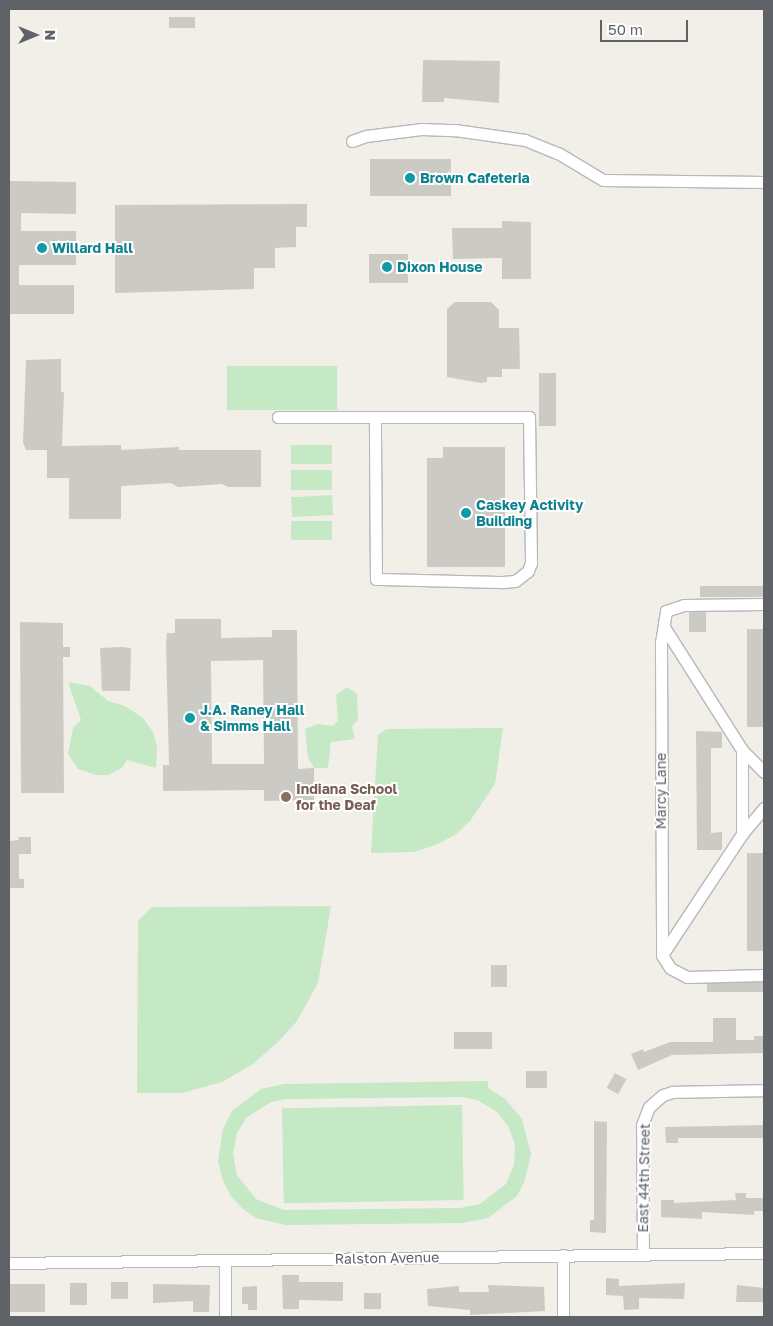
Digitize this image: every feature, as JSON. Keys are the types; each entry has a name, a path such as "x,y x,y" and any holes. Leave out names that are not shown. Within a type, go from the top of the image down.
{"street":[{"path":"352,141 366,136 416,130 455,130 525,140 558,153 603,180 764,182"},
{"path":"278,417 529,418 531,563 528,571 515,581 503,582 376,579 375,418"},
{"name":"Marcy Lane","path":"662,955 661,643 666,611 684,605 764,604"},
{"path":"664,627 742,750 764,772"},
{"path":"742,750 742,834"},
{"path":"764,808 742,834 662,955 670,968 687,977 764,975"},
{"name":"East 44th Street","path":"643,1254 642,1125 652,1104 672,1092 764,1090"},
{"name":"Ralston Avenue","path":"9,1263 764,1253"},
{"path":"563,1255 563,1317"},
{"path":"225,1260 225,1317"}],"green space":[{"path":"227,366 337,366 337,410 227,410"},
{"path":"291,445 332,445 332,464 291,464"},
{"path":"291,470 332,470 332,490 291,490"},
{"path":"332,495 333,515 292,517 291,497"},
{"path":"291,521 332,521 332,540 291,540"},
{"path":"68,682 90,686 108,701 125,706 143,718 153,732 157,746 156,768 127,760 122,768 108,775 96,775 78,769 68,754 73,728 81,720"},
{"path":"347,687 357,694 358,720 352,726 355,739 331,742 328,768 314,768 308,757 305,729 318,724 333,726 338,721 336,695"},
{"path":"503,728 495,784 470,821 455,835 435,845 414,852 371,853 378,735 386,729"},
{"path":"331,906 318,983 297,1021 279,1041 253,1064 222,1082 182,1093 137,1093 138,921 152,907"},
{"path":"488,1081 488,1088 505,1099 522,1119 531,1154 525,1180 517,1196 488,1218 462,1223 285,1225 256,1218 243,1209 231,1196 223,1181 218,1162 223,1129 232,1111 261,1089 284,1084","holes":["461,1097 477,1100 496,1111 508,1126 515,1144 514,1165 506,1184 480,1204 460,1208 284,1210 256,1199 237,1175 233,1154 237,1133 247,1117 271,1102 287,1099"]},
{"path":"462,1105 464,1200 284,1203 282,1108"}],"building":[{"path":"169,17 195,17 195,28 169,28"},
{"path":"423,60 500,61 499,103 444,98 444,102 422,102"},
{"name":"Brown Cafeteria","path":"370,159 451,159 451,196 370,196"},
{"name":"Willard Hall","path":"9,181 76,182 76,214 21,213 21,231 76,231 76,265 19,265 19,285 74,285 74,314 9,314"},
{"path":"307,204 307,227 296,227 296,247 275,248 275,268 254,268 254,289 115,293 115,205"},
{"path":"502,221 531,222 531,279 502,279 502,258 453,259 452,228 502,228"},
{"name":"Dixon House","path":"369,254 408,254 408,283 369,283"},
{"path":"455,302 491,302 499,310 499,328 519,328 520,369 502,369 502,377 487,377 487,382 481,383 447,377 447,309"},
{"path":"61,359 61,392 64,392 62,446 121,445 121,450 179,447 179,450 261,450 261,487 228,487 222,484 178,487 171,483 121,486 121,519 69,519 69,478 47,478 47,450 26,450 23,443 26,360"},
{"path":"539,373 556,373 556,426 539,426"},
{"name":"Caskey Activity Building","path":"443,447 505,447 505,567 427,567 427,458 443,458"},
{"path":"700,586 764,586 764,597 700,597"},
{"path":"689,612 706,612 706,632 689,632"},
{"name":"J.A. Raney Hall & Simms Hall","path":"175,619 221,619 221,638 272,637 272,630 297,630 298,769 314,768 314,800 264,801 264,790 163,791 163,765 169,765 166,645 167,633 175,633","holes":["263,660 264,764 212,764 211,661"]},
{"path":"20,622 63,623 63,647 70,647 70,657 63,657 64,793 21,793"},
{"path":"747,629 764,629 764,727 747,727"},
{"path":"100,648 131,648 130,691 102,691"},
{"path":"696,731 722,732 722,748 711,748 711,833 722,832 722,850 697,850"},
{"path":"18,837 31,837 31,854 19,854 19,879 24,879 24,888 9,888 9,841 19,840"},
{"path":"747,853 763,853 763,951 747,951"},
{"path":"491,965 507,965 507,987 491,987"},
{"path":"707,982 764,982 764,992 707,992"},
{"path":"713,1018 736,1018 736,1040 754,1040 754,1036 764,1036 764,1053 672,1055 638,1070 631,1054 643,1049 644,1052 670,1042 713,1042"},
{"path":"454,1032 492,1032 492,1049 454,1049"},
{"path":"526,1071 547,1071 547,1088 526,1088"},
{"path":"615,1073 626,1079 618,1094 607,1088"},
{"path":"594,1121 607,1122 606,1233 590,1232 590,1220 594,1220"},
{"path":"764,1125 764,1138 678,1138 678,1143 666,1143 665,1127"},
{"path":"735,1193 746,1193 746,1198 764,1198 764,1211 754,1211 754,1215 702,1212 702,1219 661,1217 661,1200 674,1200 674,1203 736,1200"},
{"path":"282,1275 299,1275 299,1282 343,1282 343,1301 299,1300 299,1309 283,1309"},
{"path":"606,1278 619,1279 619,1286 685,1283 684,1299 639,1298 639,1309 624,1310 623,1296 606,1295"},
{"path":"111,1282 128,1282 128,1299 111,1299"},
{"path":"70,1283 87,1283 87,1305 70,1305"},
{"path":"9,1284 45,1284 45,1312 9,1312"},
{"path":"153,1284 210,1285 209,1312 193,1312 193,1301 153,1303"},
{"path":"488,1285 544,1287 545,1311 470,1315 470,1310 428,1306 427,1289 459,1286 459,1292 489,1292"},
{"path":"737,1285 764,1288 764,1302 736,1302"},
{"path":"257,1286 257,1310 248,1310 248,1304 242,1304 242,1287"},
{"path":"364,1293 381,1293 381,1309 364,1309"}],"place":[{"name":"Brown Cafeteria","path":"410,178"},
{"name":"Willard Hall","path":"42,248"},
{"name":"Dixon House","path":"387,267"},
{"name":"Caskey Activity Building","path":"466,513"},
{"name":"J.A. Raney Hall & Simms Hall","path":"190,718"},
{"name":"Indiana School for the Deaf","path":"286,797"}]}
